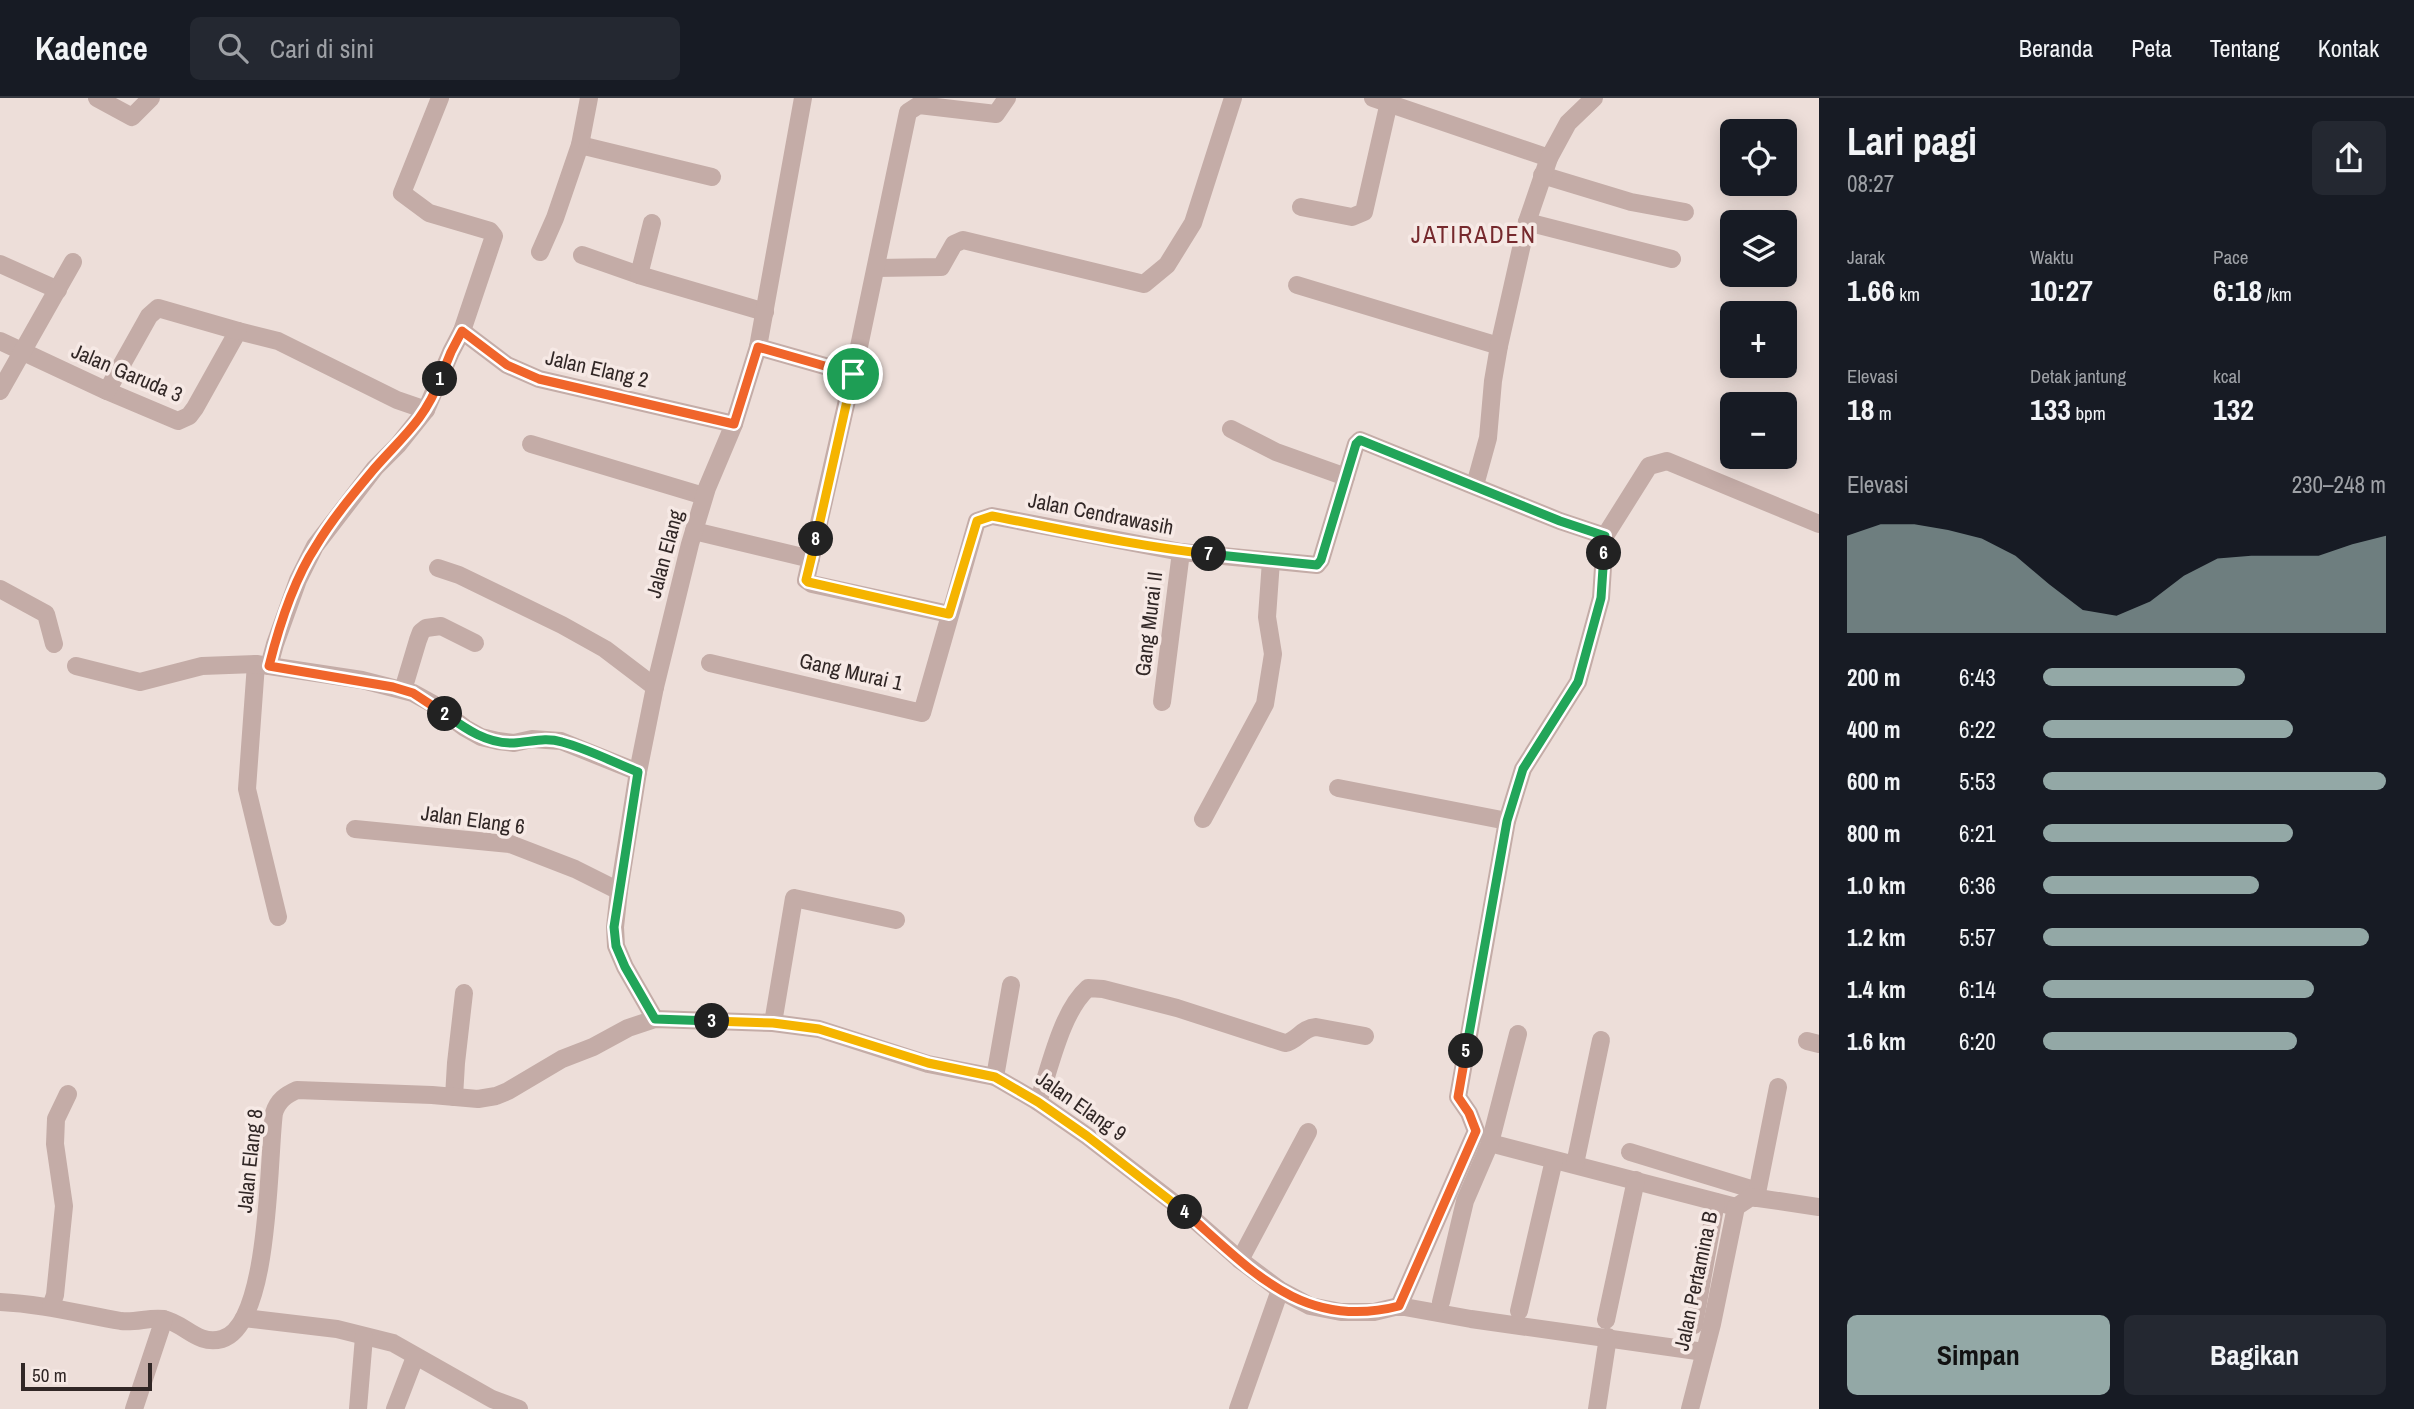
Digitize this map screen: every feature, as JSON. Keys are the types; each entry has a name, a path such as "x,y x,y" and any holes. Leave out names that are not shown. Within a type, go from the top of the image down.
{"street":[{"path":"97,98 132,117 151,98"},
{"path":"278,917 247,789 263,665 275,644 298,580 315,546 375,468 426,410 462,331 494,236 493,233 429,213 402,193 440,98"},
{"path":"540,252 555,218 580,145 589,98"},
{"name":"Jalan Elang","path":"655,1019 625,967 616,946 614,927 638,772 655,687 694,531 704,496 734,424 758,347 803,98"},
{"path":"949,614 812,584 806,580 908,112 919,105 996,114 1007,98"},
{"path":"876,268 941,267 954,244 962,240 1144,284 1167,265 1193,223 1233,98"},
{"path":"1475,485 1488,438 1499,346 1527,222 1546,167 1568,123 1594,98"},
{"path":"1301,207 1352,217 1364,212 1381,100 1631,202 1685,212"},
{"path":"580,145 712,177"},
{"path":"1527,222 1672,259"},
{"path":"639,275 652,223"},
{"path":"582,255 639,275 765,312"},
{"path":"0,391 73,262"},
{"path":"0,264 58,290"},
{"path":"1297,285 1499,346"},
{"path":"107,391 149,316 158,308 278,341 397,400 426,410"},
{"name":"Jalan Garuda 3","path":"0,341 107,391 167,417 183,421 195,408 238,331"},
{"name":"Jalan Elang 2","path":"462,331 507,365 539,379 734,424"},
{"path":"758,347 853,374"},
{"path":"1231,429 1276,452 1346,477"},
{"name":"Jalan Cendrawasih","path":"949,614 970,538 977,521 984,517 992,516 1181,552 1317,565 1321,560 1356,444 1360,440 1560,521 1605,536"},
{"path":"531,444 704,496"},
{"path":"1704,1352 1607,1329 1471,1319 1399,1306 1476,1131 1469,1113 1458,1097 1507,821 1523,769 1578,682 1601,598 1605,536 1649,466 1667,461 1819,524"},
{"path":"694,531 811,559"},
{"name":"Gang Murai II","path":"1162,702 1181,552"},
{"path":"1203,819 1265,704 1273,654 1267,617 1271,561"},
{"path":"438,568 459,575 562,625 605,649 655,687"},
{"path":"0,589 46,614 54,644"},
{"name":"Gang Murai 1","path":"710,663 922,713 949,614"},
{"path":"403,690 418,640 426,628 441,626 475,643"},
{"path":"76,666 140,682 202,666 263,665 362,680 403,690 433,704 481,737 514,743 532,739 561,741 638,772"},
{"path":"1338,788 1507,821"},
{"name":"Jalan Elang 6","path":"355,829 510,844 575,869 619,891"},
{"path":"773,1023 794,898 896,920"},
{"path":"995,1077 1011,985"},
{"path":"1038,1102 1066,1021 1088,988 1103,989 1177,1008 1285,1043 1294,1040 1308,1028 1315,1027 1364,1036"},
{"path":"454,1097 464,993"},
{"name":"Jalan Elang 9","path":"655,1019 773,1023 819,1029 928,1063 995,1077 1038,1102 1087,1136 1182,1209 1240,1260 1280,1290 1310,1306 1340,1312 1374,1312 1399,1306"},
{"name":"Jalan Elang 8","path":"244,1318 254,1289 266,1223 273,1122 277,1105 282,1099 297,1090 478,1099 496,1096 562,1059 593,1047 628,1028 655,1019"},
{"path":"1441,1302 1465,1201 1490,1143 1518,1034"},
{"path":"1575,1164 1601,1040"},
{"name":"Jalan Pertamina B","path":"1690,1409 1778,1087"},
{"path":"51,1306 55,1295 64,1206 55,1143 56,1119 68,1094"},
{"path":"1240,1260 1308,1132"},
{"path":"1490,1143 1716,1202 1748,1201 1819,1207"},
{"path":"1630,1152 1748,1188 1748,1201"},
{"path":"1519,1311 1554,1160"},
{"path":"1597,1409 1607,1329 1636,1180"},
{"path":"1694,1325 1716,1202"},
{"path":"1238,1409 1280,1290"},
{"path":"0,1302 51,1306 124,1322 164,1319 201,1340 219,1340 228,1336 244,1318 337,1329 393,1343 492,1399 519,1409"},
{"path":"134,1409 164,1319"},
{"path":"358,1409 365,1337"},
{"path":"395,1409 415,1357"}],"district":[{"name":"JATIRADEN","path":"1474,235"}],"route":[{"path":"462,331 507,365 539,379 734,424 758,347 853,374 806,580 812,584 949,614 970,538 977,521 984,517 992,516 1181,552 1317,565 1321,560 1356,444 1360,440 1560,521 1605,536 1601,598 1578,682 1523,769 1507,821 1458,1097 1469,1113 1476,1131 1399,1306 1374,1312 1340,1312 1310,1306 1293,1298 1240,1260 1182,1209 1087,1136 1038,1102 995,1077 928,1063 819,1029 773,1023 655,1019 625,967 616,946 614,927 638,772 561,741 532,739 514,743 481,737 433,704 413,693 393,687 269,666 298,580 315,546 375,468 426,410 462,331"}]}
